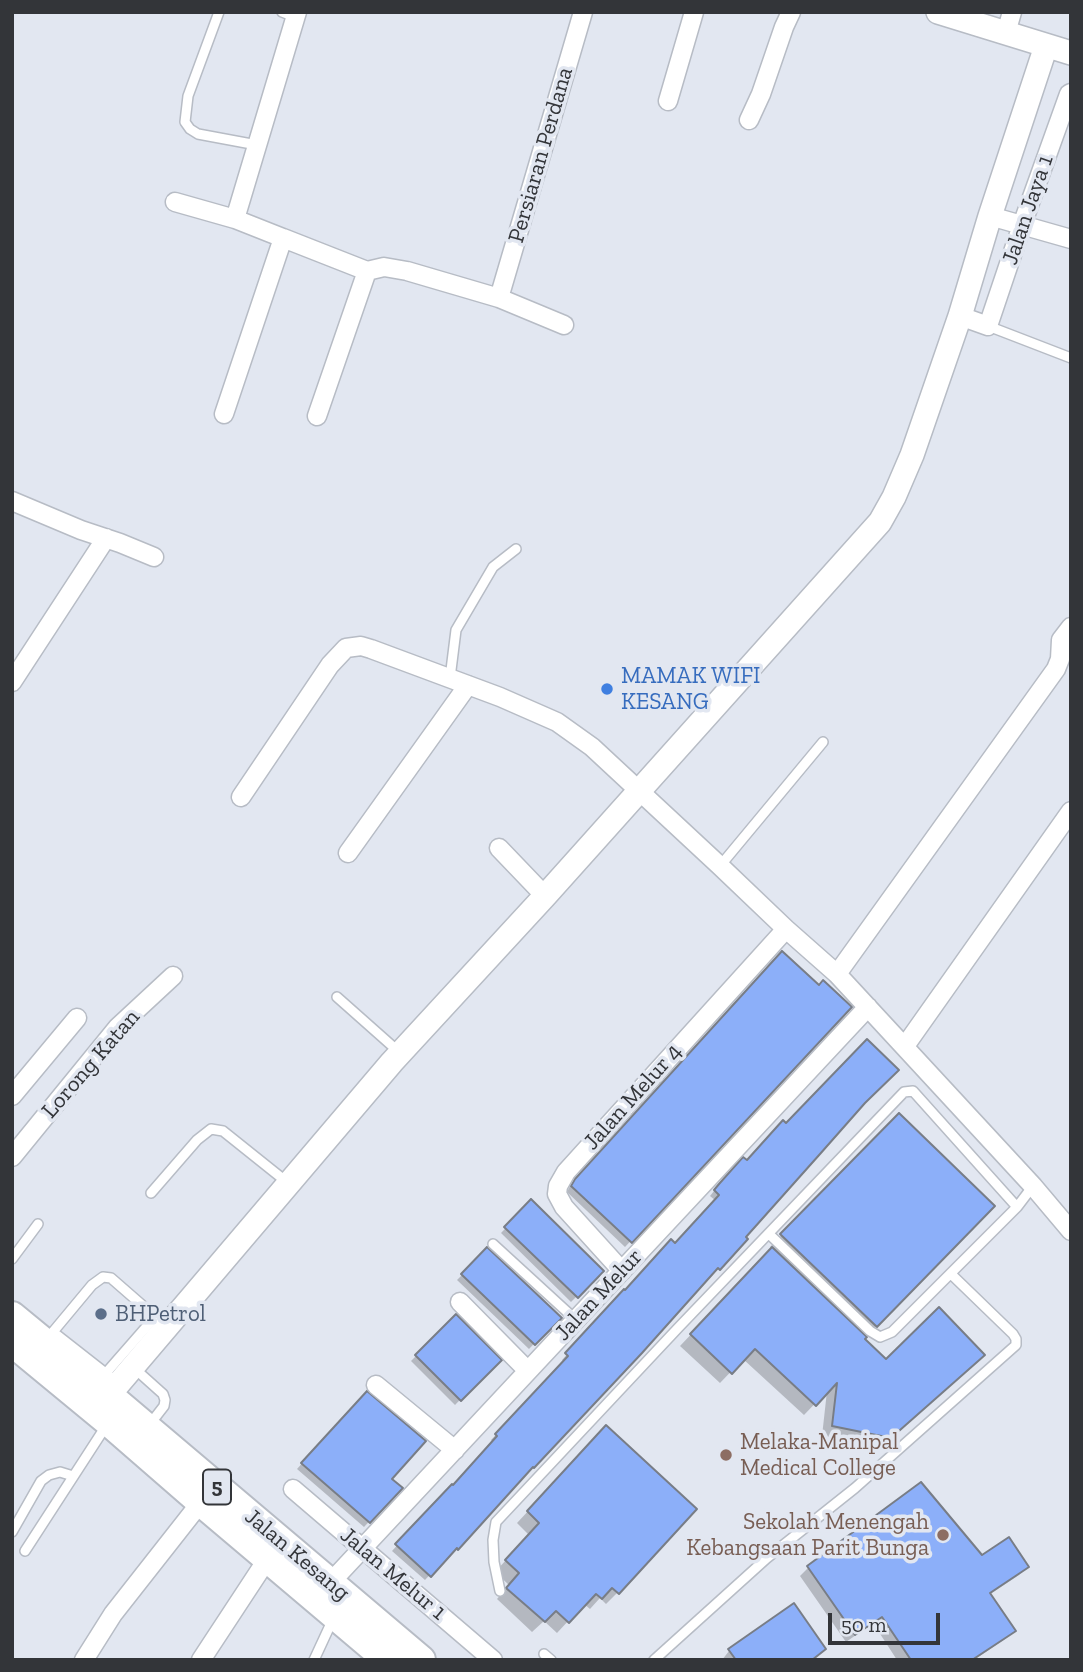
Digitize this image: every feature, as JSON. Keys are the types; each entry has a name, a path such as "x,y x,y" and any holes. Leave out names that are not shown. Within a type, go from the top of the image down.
{"main road":[{"name":"Jalan Kesang","path":"12,1316 30,1344 110,1398 421,1660"},
{"name":"Jalan Kesang","path":"110,1398 190,1517 257,1575 335,1615 388,1660"}],"street":[{"name":"Persiaran Perdana","path":"499,298 583,12"},
{"path":"668,101 694,12"},
{"path":"749,120 791,12"},
{"path":"938,12 1009,23 1046,46 1071,53"},
{"path":"236,219 291,14"},
{"path":"110,1398 161,1322 289,1184 400,1053 545,896 880,522 906,472 960,316 1046,46"},
{"name":"Jalan Jaya 1","path":"988,326 1070,94"},
{"path":"175,202 236,219 367,271 384,267 407,271 499,298 564,326"},
{"path":"990,216 1071,239"},
{"path":"224,414 283,238"},
{"path":"317,416 367,271"},
{"path":"960,316 988,326"},
{"path":"12,502 154,557"},
{"path":"12,682 106,538"},
{"path":"837,974 1056,669 1060,659 1061,640 1071,627"},
{"path":"241,797 330,665 346,648 361,646 371,649 500,697 557,722 592,747 837,974 1033,1186 1071,1231"},
{"path":"348,853 468,685"},
{"path":"905,1046 1071,811"},
{"path":"499,848 545,896"},
{"name":"Jalan Melur 4","path":"622,1271 564,1207 557,1195 558,1185 566,1172 786,929"},
{"name":"Lorong Katan","path":"12,1157 118,1027 173,976"},
{"name":"Jalan Melur","path":"330,1583 868,1007"},
{"path":"12,1096 77,1018"},
{"path":"460,1302 528,1371"},
{"path":"376,1385 455,1450"},
{"name":"Jalan Melur 1","path":"293,1489 493,1660"},
{"path":"83,1660 113,1614 190,1517"},
{"path":"201,1660 257,1575"}],"lane":[{"path":"219,12 188,96 185,122 198,134 257,145"},
{"path":"988,326 1071,358"},
{"path":"450,678 456,630 493,567 516,549"},
{"path":"720,866 824,742"},
{"path":"337,997 400,1053"},
{"path":"500,1591 494,1562 496,1522 904,1092 913,1091 1017,1207"},
{"path":"151,1193 197,1140 211,1129 223,1131 289,1184"},
{"path":"769,1234 870,1331 880,1337 891,1332 951,1274 1017,1207 1033,1186"},
{"path":"12,1259 38,1224"},
{"path":"493,1244 576,1320"},
{"path":"654,1660 767,1558 855,1488 1016,1345 1013,1334 951,1274"},
{"path":"147,1428 164,1406 163,1394 110,1398 30,1344 103,1277 111,1278 161,1322"},
{"path":"25,1551 92,1447 110,1398"},
{"path":"12,1532 41,1481 60,1472 73,1476"},
{"path":"314,1660 335,1615"}],"building":[{"path":"782,951 819,985 823,980 852,1007 632,1243 571,1186"},
{"path":"867,1039 899,1070 865,1103 720,1270 718,1268 642,1353 431,1577 395,1544 453,1485 497,1436 495,1434 568,1356 565,1353 624,1289 671,1239 675,1243 719,1195 714,1190 743,1157 747,1160 783,1120 786,1123"},
{"path":"899,1113 995,1206 877,1327 780,1234"},
{"path":"531,1199 604,1271 578,1298 504,1227"},
{"path":"487,1247 562,1318 535,1345 461,1274"},
{"path":"772,1247 867,1337 865,1339 886,1359 939,1307 985,1355 891,1438 832,1426 837,1383 816,1406 755,1349 732,1374 690,1334"},
{"path":"456,1314 502,1360 461,1401 415,1355"},
{"path":"367,1391 426,1441 392,1479 403,1488 370,1523 301,1463"},
{"path":"606,1425 697,1509 619,1594 612,1588 602,1599 596,1594 569,1623 556,1611 545,1622 506,1588 519,1573 505,1560 539,1523 527,1511"},
{"path":"921,1482 982,1555 1009,1537 1029,1567 990,1593 1016,1631 972,1660 911,1660 882,1617 855,1635 807,1566"},
{"path":"794,1603 826,1649 812,1660 736,1660 728,1649"}],"place":[{"name":"MAMAK WIFI KESANG","path":"607,689"},
{"name":"BHPetrol","path":"101,1314"},
{"name":"Melaka-Manipal Medical College","path":"726,1455"},
{"name":"Sekolah Menengah Kebangsaan Parit Bunga","path":"943,1535"}]}
